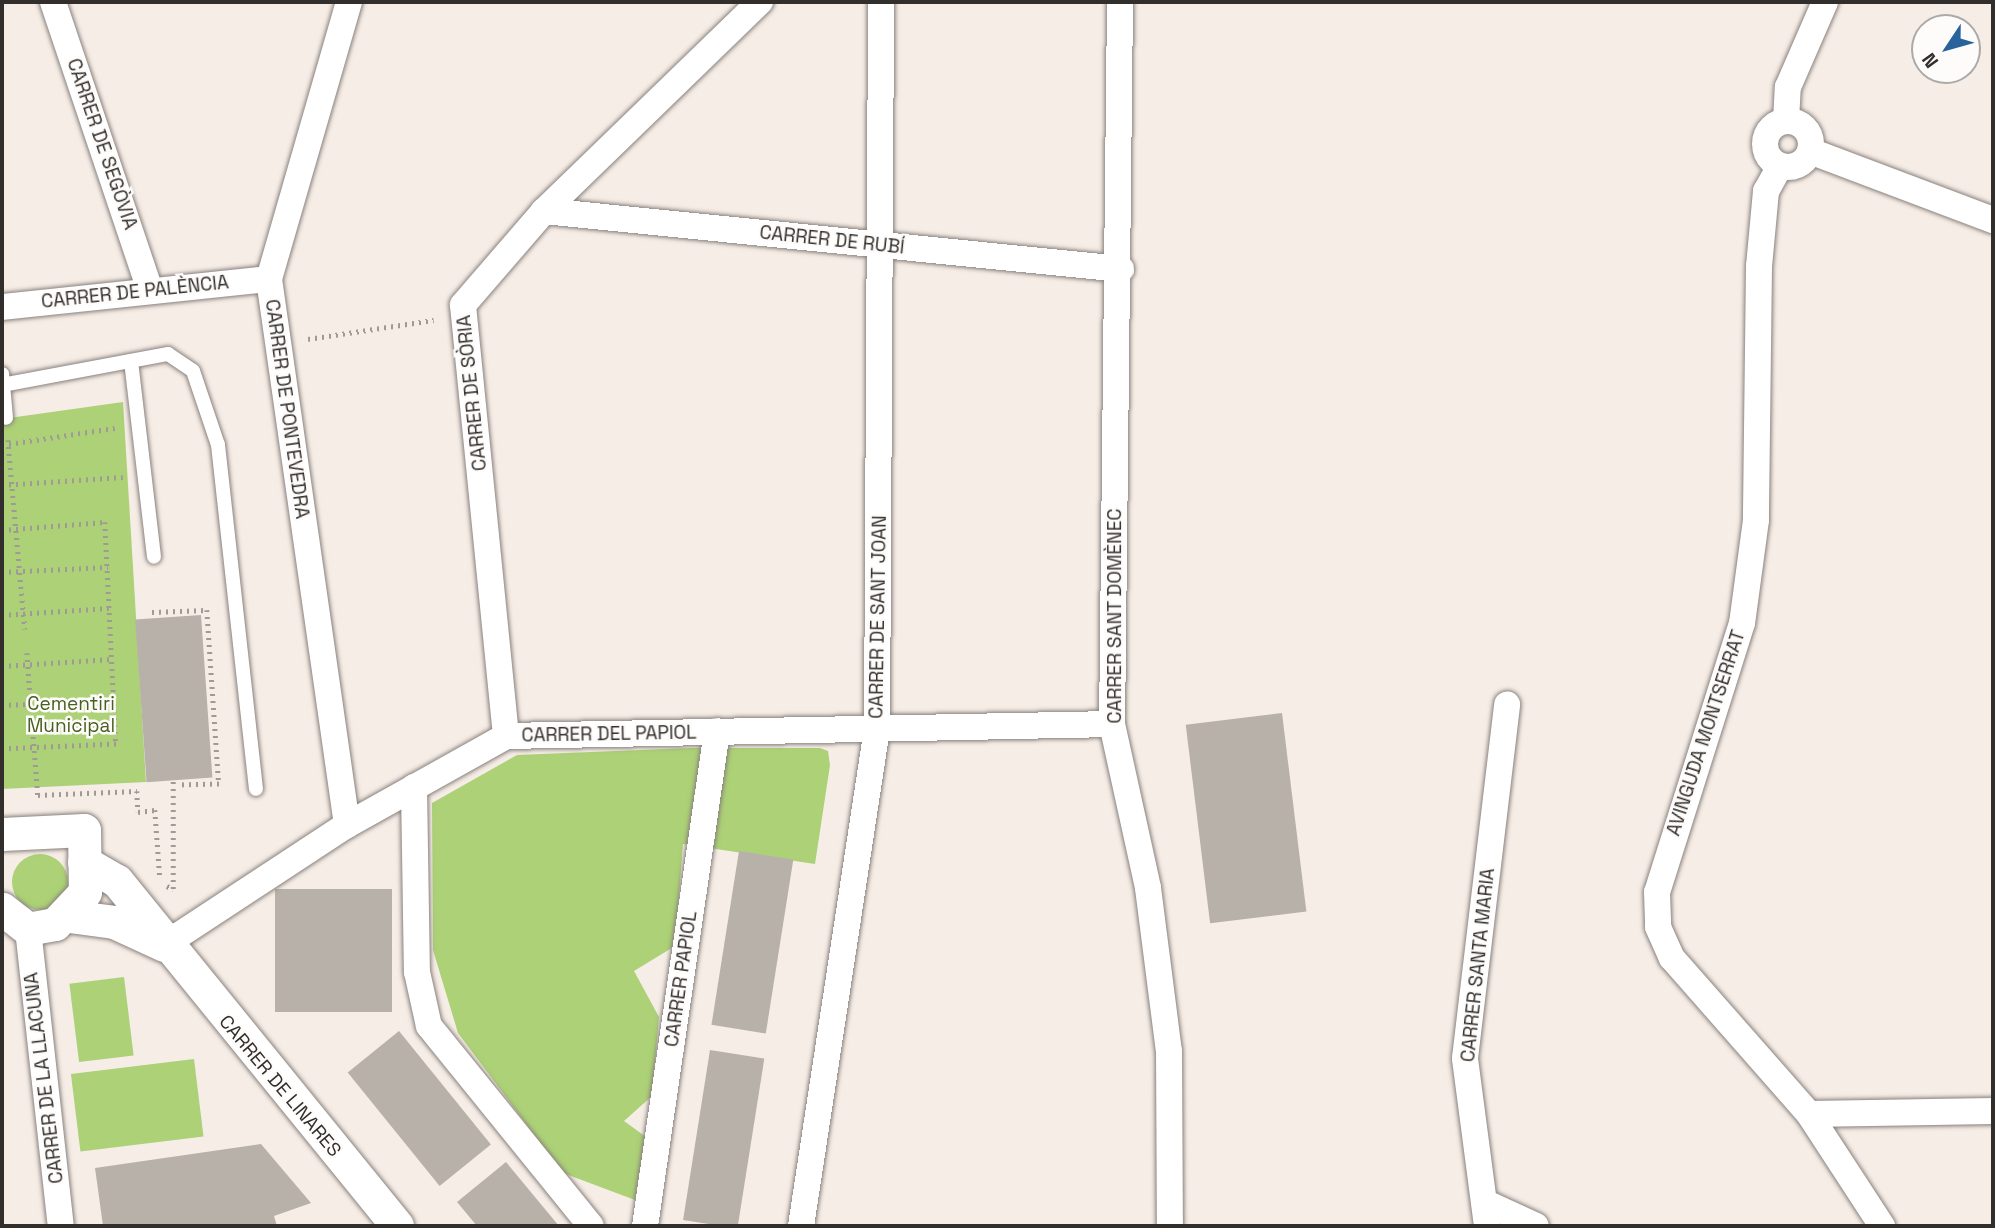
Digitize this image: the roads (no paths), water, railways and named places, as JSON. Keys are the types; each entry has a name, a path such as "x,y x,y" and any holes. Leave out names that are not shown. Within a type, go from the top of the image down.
{"street":[{"name":"CARRER DE SEGÒVIA","path":"53,2 149,287"},
{"name":"CARRER DE PONTEVEDRA","path":"348,825 269,279 349,2"},
{"name":"CARRER DE SÒRIA","path":"506,736 463,305 544,211 760,2"},
{"name":"CARRER DE SANT JOAN","path":"801,1226 877,729 881,2"},
{"name":"CARRER SANT DOMÈNEC","path":"1120,2 1121,269 1112,724 1148,888 1169,1051 1170,1226"},
{"path":"1786,121 1788,87 1825,2"},
{"path":"1786,121 1806,130 1810,151 1798,165 1780,166 1765,143 1773,126 1786,121"},
{"path":"1810,151 1993,220"},
{"name":"AVINGUDA MONTSERRAT","path":"1780,166 1766,191 1759,266 1756,520 1742,623 1657,892 1658,928 1672,958 1809,1114 1882,1226"},
{"name":"CARRER DE RUBÍ","path":"544,211 1121,269"},
{"name":"CARRER DE PALÈNCIA","path":"2,306 149,287 269,279"},
{"name":"CARRER SANTA MARIA","path":"1486,1214 1465,1058 1507,704"},
{"name":"CARRER DEL PAPIOL","path":"164,945 348,825 506,736 1112,724"},
{"name":"CARRER PAPIOL","path":"645,1226 717,731"},
{"path":"414,787 417,972 429,1026 591,1226"},
{"path":"2,834 84,830 85,892 69,916 10,918"},
{"name":"CARRER DE LINARES","path":"84,862 117,881 164,945 397,1226"},
{"name":"CARRER DE LINARES","path":"69,916 114,922 164,945"},
{"name":"CARRER DE LA LLACUNA","path":"10,918 61,1226"},
{"path":"1809,1114 1993,1111"},
{"path":"1486,1214 1536,1226"}],"lane":[{"path":"6,418 2,381 168,354 193,371 218,445 256,789"},
{"path":"131,361 154,557"}],"park label":[{"name":"Cementiri Municipal","path":"71,715"}]}
